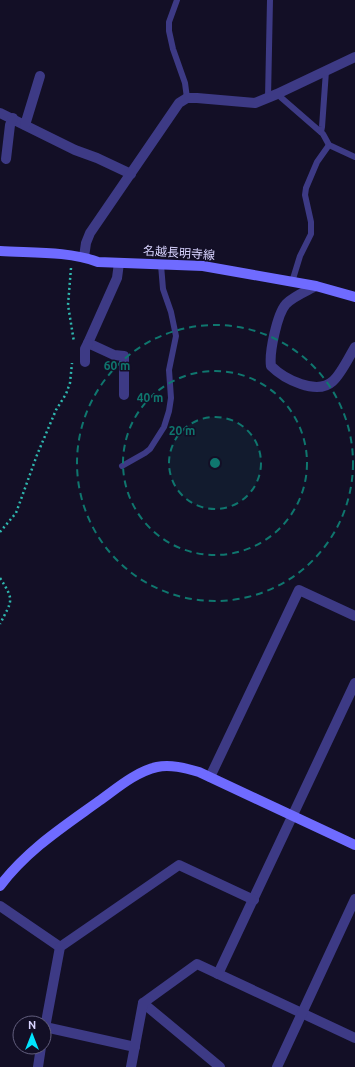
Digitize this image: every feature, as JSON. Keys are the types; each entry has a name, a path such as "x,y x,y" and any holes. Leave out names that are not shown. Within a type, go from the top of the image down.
{"street":[{"path":"84,257 86,243 90,233 179,103 187,98 255,103 355,57"},
{"path":"25,124 40,76"},
{"path":"0,113 13,118 75,150 97,158 131,174"},
{"path":"6,159 10,125 13,118"},
{"name":"名越長明寺線","path":"0,251 70,255 84,257 98,262 203,266 316,286 355,297"},
{"path":"85,362 85,349 117,278 119,263"},
{"path":"316,286 288,302 281,312 270,357 271,366 283,376 298,383 323,386 334,380 355,347"},
{"path":"88,344 114,355 124,356 124,395"},
{"path":"210,777 299,590 355,616"},
{"path":"218,974 355,683"},
{"path":"0,886 26,856 58,830 124,784 157,767 171,767 199,772 355,845"},
{"path":"48,1015 60,947 179,865 254,900"},
{"path":"277,1067 355,899"},
{"path":"0,906 60,947"},
{"path":"131,1067 143,1003 197,964 355,1038"},
{"path":"143,1003 220,1067"},
{"path":"52,1031 134,1047"},
{"path":"38,1067 40,1055"}],"lane":[{"path":"177,0 169,22 168,31 185,83 187,98"},
{"path":"270,0 273,96 321,132 329,145 355,157"},
{"path":"321,132 326,71"},
{"path":"292,282 300,256 311,234 311,222 305,195 306,188 317,162 329,145"},
{"path":"122,466 150,449 164,427 169,411 171,398 168,370 176,336 171,312 163,289 160,264"}],"path":[{"path":"70,255 71,268 68,304 73,330 73,348"},
{"path":"0,532 16,513 37,455 56,410 66,394 70,383 72,362"},
{"path":"0,578 10,592 11,599 10,605 0,624"}]}
